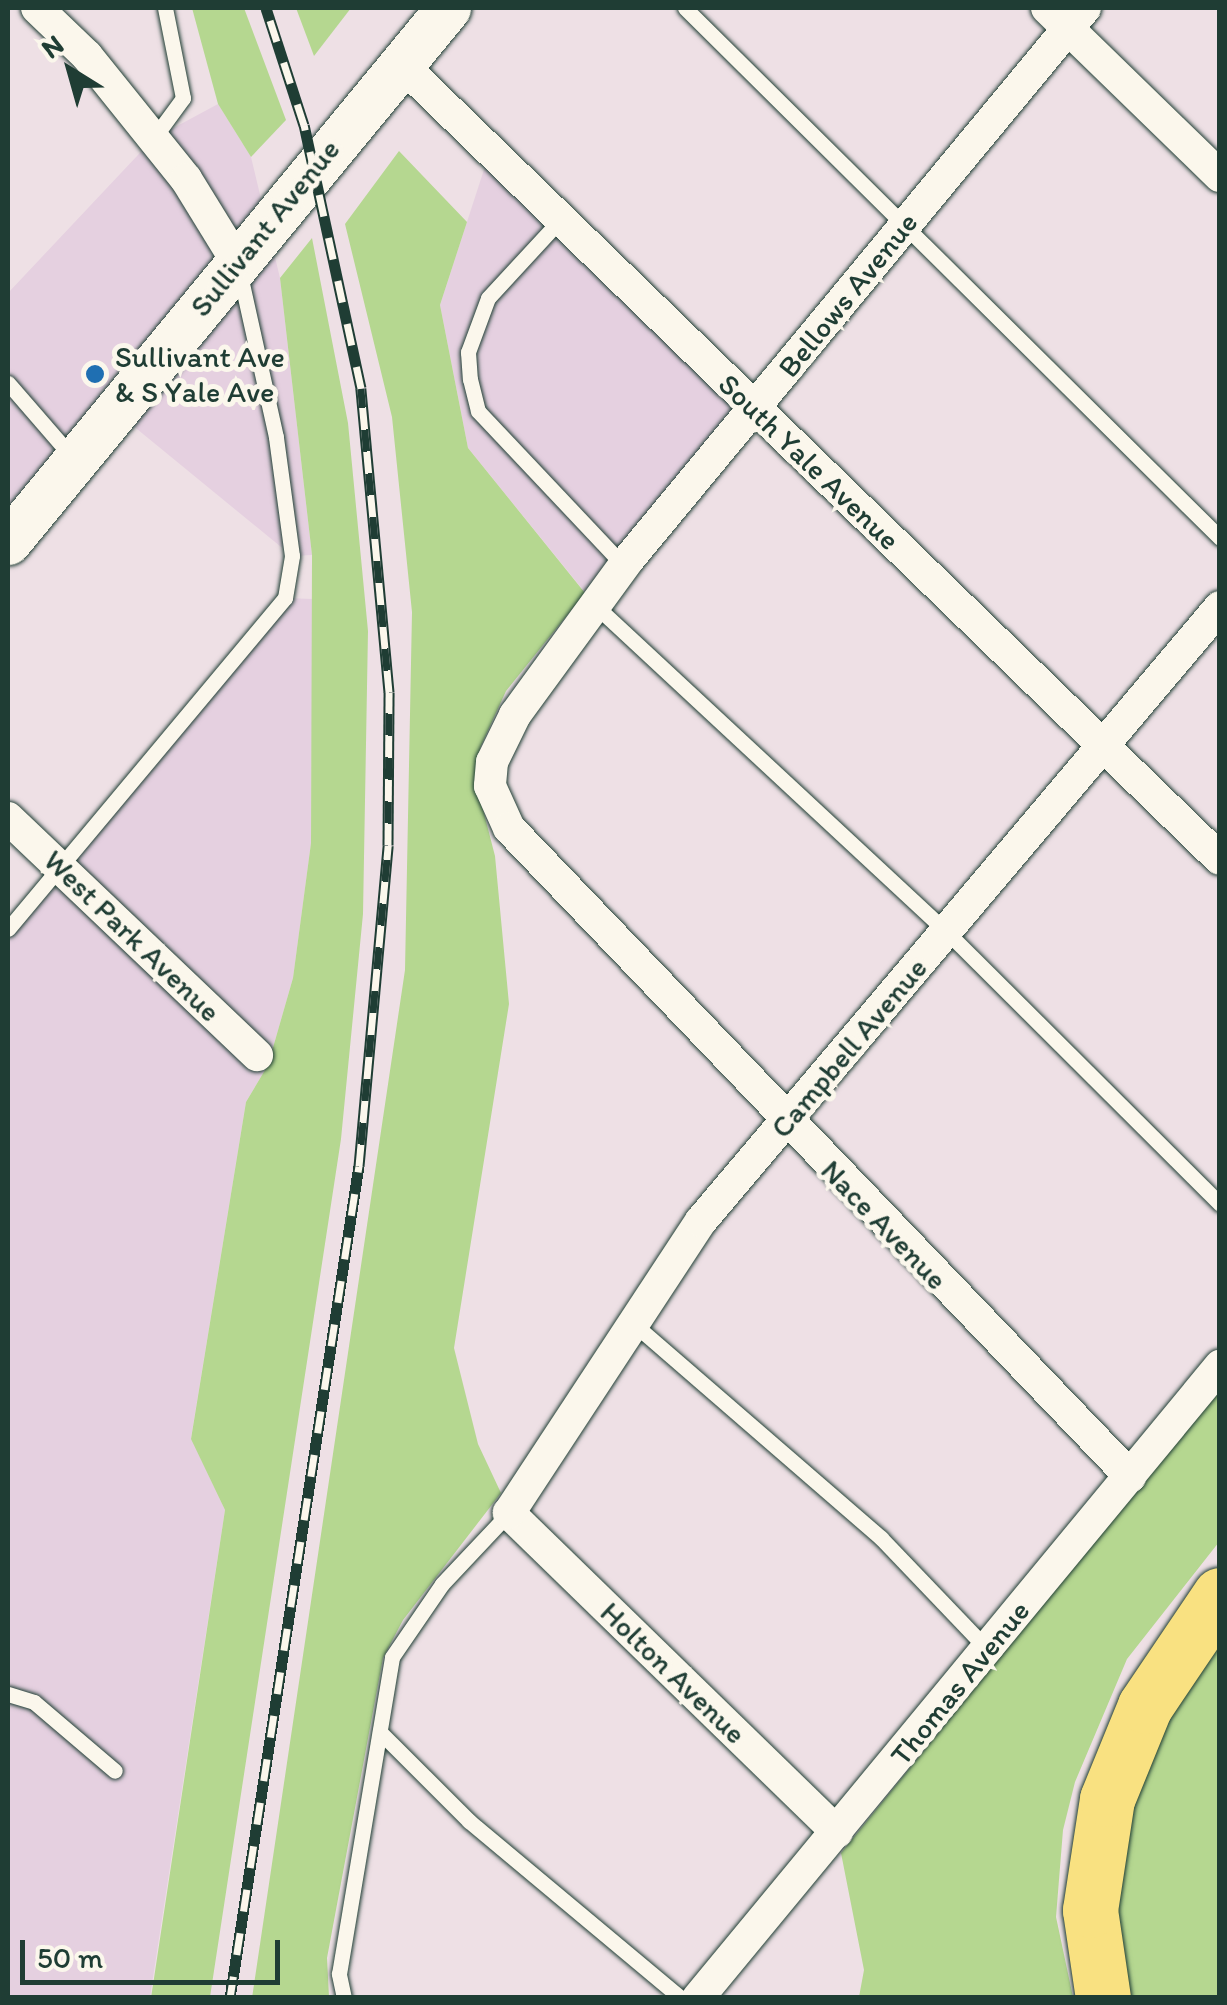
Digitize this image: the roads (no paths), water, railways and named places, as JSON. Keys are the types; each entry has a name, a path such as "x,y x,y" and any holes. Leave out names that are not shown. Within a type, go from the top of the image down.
{"highway":[{"path":"1103,1998 1090,1910 1107,1799 1145,1706 1220,1594"}],"street":[{"path":"37,8 87,56 154,139 237,262"},
{"name":"Sullivant Avenue","path":"8,542 448,8"},
{"path":"1067,14 1220,176"},
{"name":"Bellows Avenue","path":"490,786 492,762 515,715 624,566 906,224 1067,14"},
{"name":"South Yale Avenue","path":"400,64 1220,860"},
{"name":"Campbell Avenue","path":"510,1513 701,1221 1220,607"},
{"name":"Nace Avenue","path":"490,786 510,828 1130,1476"},
{"name":"West Park Avenue","path":"8,818 257,1055"},
{"name":"Thomas Avenue","path":"698,1998 1220,1366"},
{"name":"Holton Avenue","path":"510,1513 837,1832"}],"lane":[{"path":"154,139 183,98 164,8"},
{"path":"685,8 1220,538"},
{"path":"560,220 488,298 468,352 470,379 478,411 624,566"},
{"path":"8,929 285,598 292,556 276,437 237,262"},
{"path":"8,382 74,460"},
{"path":"596,606 948,932 1220,1204"},
{"path":"634,1324 881,1538 988,1649"},
{"path":"344,1998 339,1974 392,1658 442,1584 510,1513"},
{"path":"8,1694 34,1702 115,1772"},
{"path":"380,1732 469,1821 681,1998"}],"railway":[{"path":"230,1998 359,1166 388,845 389,692 361,388 304,125 266,8"}],"place":[{"name":"Sullivant Ave & S Yale Ave","path":"95,374"}]}
